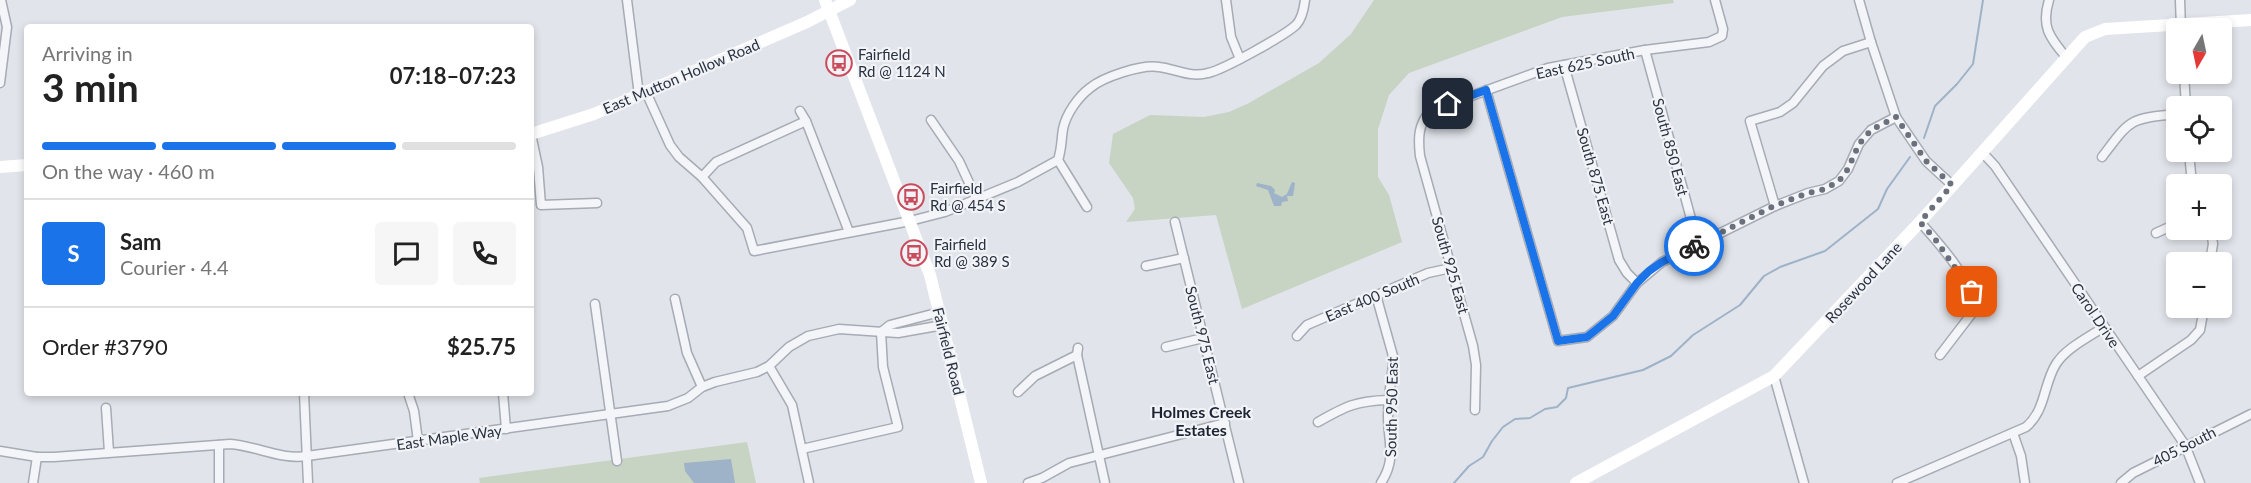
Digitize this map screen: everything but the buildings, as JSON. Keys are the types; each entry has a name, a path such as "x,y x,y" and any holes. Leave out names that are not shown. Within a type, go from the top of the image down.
{"street":[{"path":"0,83 7,27 1,0"},
{"path":"627,0 643,94 670,145 679,157 702,177 747,228 754,251 910,221 945,212 1018,183 1058,160 1063,145 1063,129 1067,116 1079,99 1100,81 1137,69 1157,66 1184,74 1209,74 1286,34 1298,24 1305,0"},
{"name":"East Mutton Hollow Road","path":"534,133 594,114 643,94 827,5 850,0"},
{"path":"1226,0 1230,37 1240,59"},
{"name":"East 625 South","path":"1421,122 1430,111 1548,68 1645,50 1709,42 1722,36 1723,29 1715,0"},
{"path":"1859,0 1870,42 1896,117 1926,161 1952,185"},
{"path":"2049,0 2044,17 2051,39 2066,57"},
{"path":"2180,0 2181,18"},
{"name":"Fairfield Road","path":"827,5 930,274 981,483"},
{"name":"Rosewood Lane","path":"2232,22 2251,21"},
{"name":"Rosewood Lane","path":"1576,483 1774,376 1920,222 2085,37 2099,30 2166,27"},
{"path":"1774,206 1750,121 1780,112 1793,103 1823,66 1843,51 1870,42"},
{"name":"South 850 East","path":"1645,50 1693,226 1700,243"},
{"name":"South 875 East","path":"1564,65 1619,260 1626,273 1637,283"},
{"path":"1486,90 1558,341 1587,337 1613,316 1637,283 1662,262 1774,206 1825,189 1839,181 1848,169 1859,144 1871,130 1896,117"},
{"path":"800,111 849,232"},
{"path":"2102,157 2132,121 2142,117 2166,115"},
{"path":"931,120 959,161 977,200"},
{"path":"702,177 716,162 806,122"},
{"name":"South 925 East","path":"1421,122 1418,138 1420,156 1473,346 1476,365 1475,410"},
{"path":"534,148 538,167 540,205 597,203"},
{"name":"Carol Drive","path":"1982,152 1995,166 2185,445 2200,483"},
{"path":"1058,160 1087,207"},
{"path":"0,167 24,165"},
{"name":"South 975 East","path":"1175,222 1239,483"},
{"path":"1920,222 1935,239 1972,292 1976,308 1940,355"},
{"path":"2156,233 2166,228"},
{"path":"1146,266 1184,258"},
{"name":"East 400 South","path":"1298,336 1306,325 1428,273 1451,268"},
{"name":"South 950 East","path":"1376,296 1393,356 1388,420 1392,454 1389,471 1381,483"},
{"path":"675,299 687,353 702,387"},
{"path":"595,304 617,461"},
{"name":"East Maple Way","path":"881,332 890,325 940,312"},
{"path":"2138,376 2191,340 2200,330 2202,318"},
{"name":"East Maple Way","path":"0,451 37,457 242,445 294,458 668,406 688,398 702,387 757,372 769,366 789,347 808,336 839,329 909,332 943,325"},
{"path":"1897,483 2026,428 2041,408 2051,375 2064,355 2104,327"},
{"path":"802,449 898,427 883,367 881,332"},
{"path":"1166,347 1203,338"},
{"path":"1018,392 1035,376 1078,352 1105,483"},
{"path":"769,366 792,405 809,483"},
{"path":"1774,376 1804,483"},
{"path":"304,396 308,483"},
{"path":"409,396 414,411 418,441"},
{"path":"504,396 506,429"},
{"path":"1318,422 1347,406 1362,401 1389,400"},
{"path":"106,408 109,452"},
{"name":"405 South","path":"2121,483 2133,473 2185,445 2251,414"},
{"path":"1028,483 1069,463 1225,423"},
{"path":"2013,433 2021,456 2025,483"},
{"path":"219,445 219,483"},
{"path":"33,483 37,457"}],"green space":[{"path":"1374,0 1673,0 1674,3 1562,17 1409,73 1389,95 1378,129 1378,177 1389,195 1402,242 1242,309 1216,215 1126,222 1135,209 1133,198 1109,163 1113,134 1150,115 1204,117 1229,112 1249,103 1319,63 1351,34"},
{"path":"747,442 756,483 480,483 479,478"}],"water":[{"path":"1292,182 1295,183 1293,196 1287,196 1288,201 1282,202 1281,206 1274,206 1268,190 1256,186 1257,183 1271,186 1275,190 1274,193 1282,197 1287,194"},
{"path":"731,459 735,483 694,483 685,471 684,463"}],"waterway":[{"path":"1924,138 1935,106 1973,64 1983,0"},
{"path":"1454,483 1469,466 1483,457 1503,427 1515,419 1530,418 1545,409 1557,407 1566,398 1568,388 1643,370 1671,356 1693,335 1740,305 1764,276 1780,267 1825,251 1878,209 1887,189 1910,157"}],"way so far":[{"path":"1694,246 1774,206 1825,189 1839,181 1848,169 1859,144 1871,130 1896,117 1926,161 1952,185 1920,222 1935,239 1972,292"}],"place":[{"name":"Fairfield Rd @ 1124 N","path":"839,63"},
{"name":"Fairfield Rd @ 454 S","path":"911,197"},
{"name":"Fairfield Rd @ 389 S","path":"914,253"}],"district":[{"name":"Holmes Creek Estates","path":"1201,420"}],"route":[{"path":"1448,104 1486,90 1558,341 1587,337 1613,316 1637,283 1649,271 1694,246"}]}
